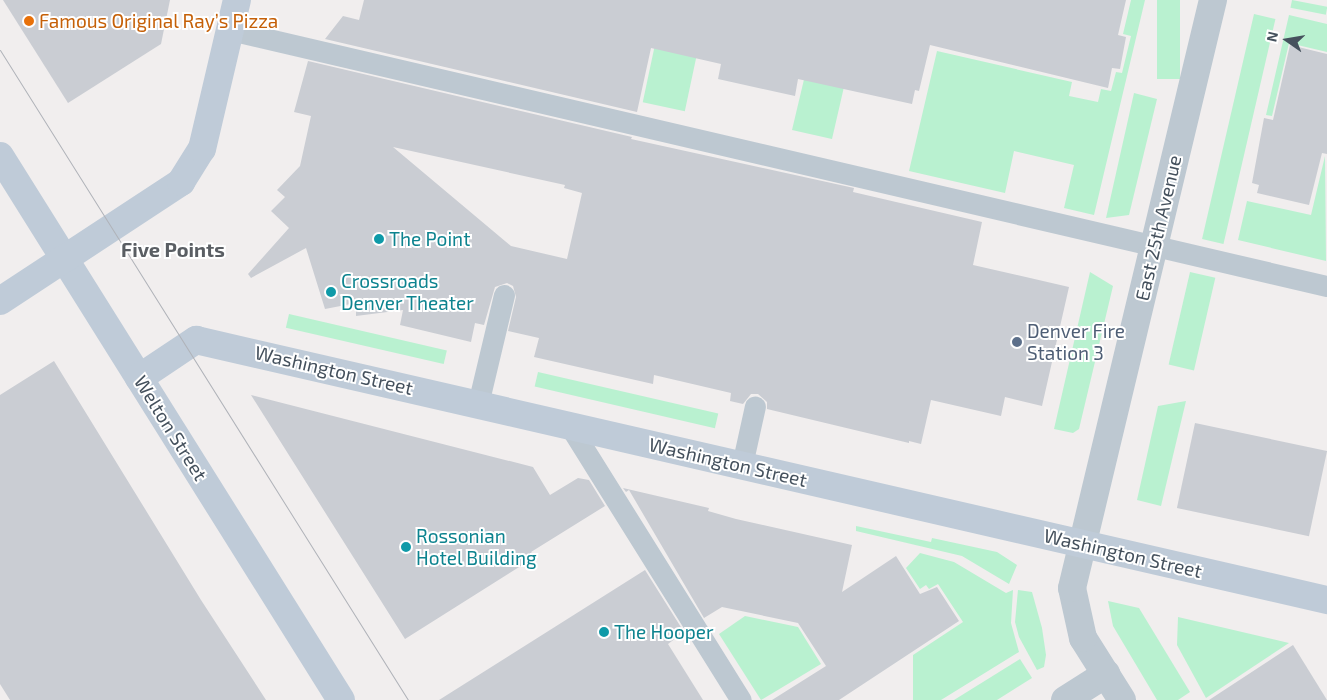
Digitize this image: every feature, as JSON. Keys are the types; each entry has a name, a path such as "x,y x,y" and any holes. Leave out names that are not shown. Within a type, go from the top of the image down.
{"street":[{"path":"0,300 65,260 181,182 202,148 238,0"},
{"name":"East 25th Avenue","path":"1122,700 1083,638 1072,588 1213,0"},
{"name":"Welton Street","path":"0,156 341,700"},
{"name":"Washington Street","path":"139,378 196,340 1327,600"},
{"path":"1065,700 1106,674"}],"lane":[{"path":"230,30 1327,286"},
{"path":"478,404 504,295"},
{"path":"742,465 755,406"},
{"path":"569,425 741,700"}],"green space":[{"path":"864,0 832,139 792,130 811,50"},
{"path":"1131,0 1145,0 1094,215 1064,208 1074,165 1014,151 1005,193 909,171 937,51 1072,82 1069,96 1098,102 1101,89 1111,91 1116,72 1122,73 1131,36 1123,34"},
{"path":"1157,0 1180,0 1180,79 1157,79"},
{"path":"1292,0 1327,7 1326,15 1290,8"},
{"path":"1254,14 1275,19 1223,244 1202,239"},
{"path":"1289,15 1327,24 1327,52 1289,43 1272,116 1266,115"},
{"path":"660,21 702,30 685,111 643,102"},
{"path":"1134,93 1157,99 1129,215 1106,218"},
{"path":"1325,156 1326,261 1238,240 1247,201 1311,215"},
{"path":"1090,272 1113,286 1079,429 1073,433 1054,429"},
{"path":"1190,272 1215,278 1194,370 1169,365"},
{"path":"289,314 447,350 444,364 286,328"},
{"path":"538,372 718,414 715,428 535,387"},
{"path":"1186,401 1161,506 1137,500 1158,406"},
{"path":"856,526 931,542 932,538 997,552 1017,565 1009,584 962,556 856,531"},
{"path":"920,553 954,562 1006,593 1013,590 1011,623 1019,652 941,700 913,700 913,655 963,622 938,584 929,589 926,585 920,589 906,568"},
{"path":"1018,590 1032,592 1042,628 1046,655 1044,667 1037,670 1019,637 1015,622"},
{"path":"1108,601 1139,608 1190,692 1178,700 1157,700 1113,626"},
{"path":"745,616 798,627 821,664 761,700 719,634"},
{"path":"1178,617 1289,643 1206,698 1177,645"},
{"path":"1020,659 1032,678 997,700 954,700"}],"building":[{"path":"3,0 170,0 161,44 68,103"},
{"path":"364,0 1126,0 1118,35 1126,37 1120,69 1112,68 1108,88 930,45 919,91 915,90 912,104 798,79 795,96 718,79 721,64 651,48 637,112 325,39 343,16 359,20"},
{"path":"1290,45 1327,54 1327,154 1322,153 1309,205 1257,193 1259,185 1252,183 1264,118 1273,120"},
{"path":"308,61 632,137 631,139 854,188 853,192 982,222 973,265 1069,287 1042,406 1005,397 1001,416 931,400 921,444 909,441 909,443 767,409 767,402 758,394 751,394 743,404 730,401 731,393 654,375 653,384 534,357 539,338 508,331 516,297 513,286 507,283 495,287 484,325 475,323 471,342 400,325 403,310 356,316 356,303 325,309 306,248 251,278 248,274 289,228 271,211 285,197 277,190 300,166 311,116 294,112","holes":["393,147 565,185 564,188 582,193 567,259 511,246"]},
{"path":"54,361 201,600 266,700 10,700 0,684 0,395"},
{"name":"Rossonian Hotel Building","path":"251,395 533,467 550,495 578,478 589,480 605,506 531,552 535,557 405,639"},
{"path":"1195,423 1327,451 1309,536 1177,508"},
{"path":"623,488 709,508 708,511 736,519 852,545 842,592 896,556 920,594 937,587 959,621 839,700 772,700 826,666 798,623 722,607 704,618 629,490 626,492"},
{"name":"The Hooper","path":"645,570 684,632 668,644 703,700 439,700"},
{"path":"1293,645 1327,700 1209,700"}],"tram line":[{"path":"0,50 408,700"}],"place":[{"name":"Famous Original Ray’s Pizza","path":"29,21"},
{"name":"The Point","path":"379,239"},
{"name":"Crossroads Denver Theater","path":"331,292"},
{"name":"Denver Fire Station 3","path":"1017,342"},
{"name":"Rossonian Hotel Building","path":"406,547"},
{"name":"The Hooper","path":"604,632"}],"district":[{"name":"Five Points","path":"173,249"}]}
